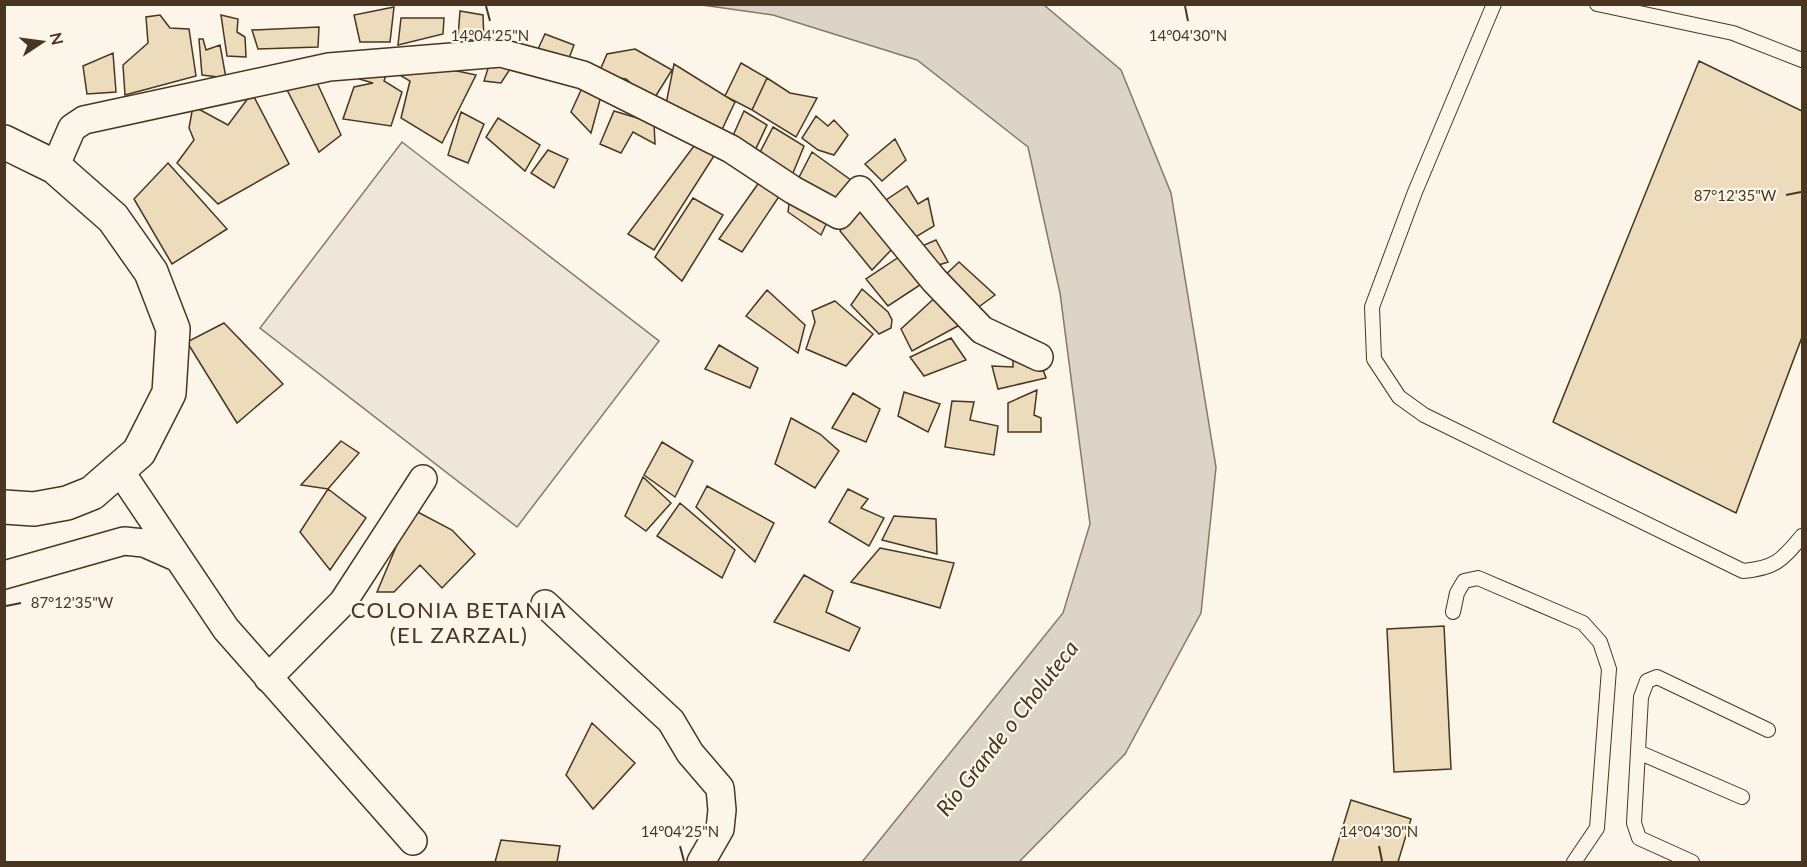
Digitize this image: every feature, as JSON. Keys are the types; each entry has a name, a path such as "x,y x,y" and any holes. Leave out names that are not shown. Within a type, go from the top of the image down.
{"highway":[{"path":"4,142 55,167 113,218 151,272 173,329 169,393 139,452 120,471 92,493 67,503 34,509 4,507"}],"street":[{"path":"55,167 72,128 84,120 329,67 501,53 583,75 731,148 793,190 839,215 860,190 934,280 982,330 1039,357"},
{"path":"120,471 226,629 412,841"},
{"path":"268,678 343,602 423,479"},
{"path":"4,575 124,542 144,543 178,558"},
{"path":"545,604 671,721 690,753 720,788 722,810 720,830 701,862"}],"lane":[{"path":"1494,4 1415,192 1372,307 1374,359 1399,397 1424,416 1743,571 1766,569 1782,561 1803,536"},
{"path":"1597,4 1733,33 1803,60"},
{"path":"1453,612 1457,592 1464,580 1478,578 1583,623 1600,642 1609,669 1597,828 1574,862"},
{"path":"1692,862 1639,838 1634,823 1641,697 1647,681 1657,677 1768,730"},
{"path":"1638,752 1742,796"}],"shaded area":[{"path":"402,142 659,341 517,527 260,328"}],"water":[{"name":"Río Grande o Choluteca","path":"702,5 1044,5 1121,70 1171,193 1216,467 1201,613 1125,754 1019,862 862,862 1063,613 1090,524 1060,293 1028,147 917,60 773,15"}],"building":[{"path":"394,7 390,42 360,42 354,15"},
{"path":"460,11 483,15 484,43 458,37"},
{"path":"160,15 170,28 189,29 196,76 125,95 123,65 148,43 146,17"},
{"path":"221,15 238,19 237,32 245,37 246,57 227,56"},
{"path":"401,18 444,18 443,34 398,45"},
{"path":"319,27 318,47 258,49 252,30"},
{"path":"545,34 574,45 568,61 538,49"},
{"path":"199,39 203,39 206,50 220,45 226,78 202,75"},
{"path":"635,49 672,70 652,102 626,79 598,75 607,54"},
{"path":"113,53 116,92 87,94 83,66"},
{"path":"492,56 512,66 501,83 484,81"},
{"path":"1699,61 1802,111 1802,337 1736,513 1553,422"},
{"path":"741,63 767,78 752,110 725,96"},
{"path":"424,64 476,75 442,143 401,118 410,81 393,71"},
{"path":"674,64 735,102 718,138 665,109"},
{"path":"389,66 384,81 402,92 391,126 343,119 354,87 373,83 359,79 358,72"},
{"path":"314,76 341,135 319,152 283,82"},
{"path":"767,78 790,93 817,98 796,137 752,110"},
{"path":"582,88 603,89 591,133 571,112"},
{"path":"252,93 289,164 218,204 177,163 194,140 189,128 193,106 228,125"},
{"path":"614,111 654,123 655,144 633,132 621,153 600,144"},
{"path":"744,111 767,125 751,159 731,140"},
{"path":"461,112 484,124 468,163 448,155"},
{"path":"816,116 828,126 834,120 848,135 834,155 818,150 802,138"},
{"path":"498,118 540,145 525,171 486,137"},
{"path":"773,127 804,146 791,178 757,158"},
{"path":"700,138 719,148 654,250 628,234"},
{"path":"895,139 906,160 882,181 865,164"},
{"path":"548,150 568,159 554,188 531,173"},
{"path":"812,152 855,183 839,207 795,185"},
{"path":"168,163 227,229 172,264 134,199"},
{"path":"760,181 782,192 742,252 719,239"},
{"path":"907,186 918,204 928,198 934,226 909,241 880,204"},
{"path":"790,196 831,214 821,235 788,212"},
{"path":"693,198 723,215 682,281 655,257"},
{"path":"857,205 893,248 872,270 840,231"},
{"path":"936,240 948,262 929,268 915,249"},
{"path":"902,255 923,283 888,306 866,279"},
{"path":"959,262 995,295 969,314 940,280"},
{"path":"862,289 888,312 892,320 891,328 879,334 851,305"},
{"path":"767,290 805,325 798,353 746,316"},
{"path":"939,294 967,321 912,351 901,329"},
{"path":"835,301 873,334 846,366 806,349 815,322 812,311"},
{"path":"224,323 283,384 237,423 187,342"},
{"path":"951,338 966,360 924,376 910,357"},
{"path":"719,345 758,368 750,388 705,369"},
{"path":"1013,354 1040,361 1046,378 998,389 992,366 1013,367"},
{"path":"1037,390 1034,415 1041,418 1041,432 1008,432 1008,403"},
{"path":"904,392 940,404 928,432 898,416"},
{"path":"853,393 880,409 866,442 832,428"},
{"path":"952,401 974,402 970,420 998,426 994,455 945,447"},
{"path":"791,418 820,434 839,451 815,488 775,464"},
{"path":"341,441 359,453 328,489 301,485"},
{"path":"662,442 693,461 675,497 644,475"},
{"path":"643,477 671,503 646,531 625,516"},
{"path":"707,486 774,523 755,562 696,507"},
{"path":"328,489 366,518 330,570 300,532"},
{"path":"848,489 868,499 861,508 884,518 869,546 829,522"},
{"path":"680,503 735,550 722,578 657,536"},
{"path":"412,509 452,530 475,554 442,588 420,565 394,592 377,592"},
{"path":"894,516 936,519 937,554 882,540"},
{"path":"880,548 954,563 940,608 851,582"},
{"path":"804,575 833,591 826,612 860,628 849,651 774,622"},
{"path":"1444,626 1451,769 1394,772 1387,629"},
{"path":"592,723 635,763 593,809 566,775"},
{"path":"1351,800 1411,819 1398,862 1332,862"},
{"path":"501,840 560,846 557,862 495,862"}],"district":[{"name":"COLONIA BETANIA (EL ZARZAL)","path":"459,622"}]}
